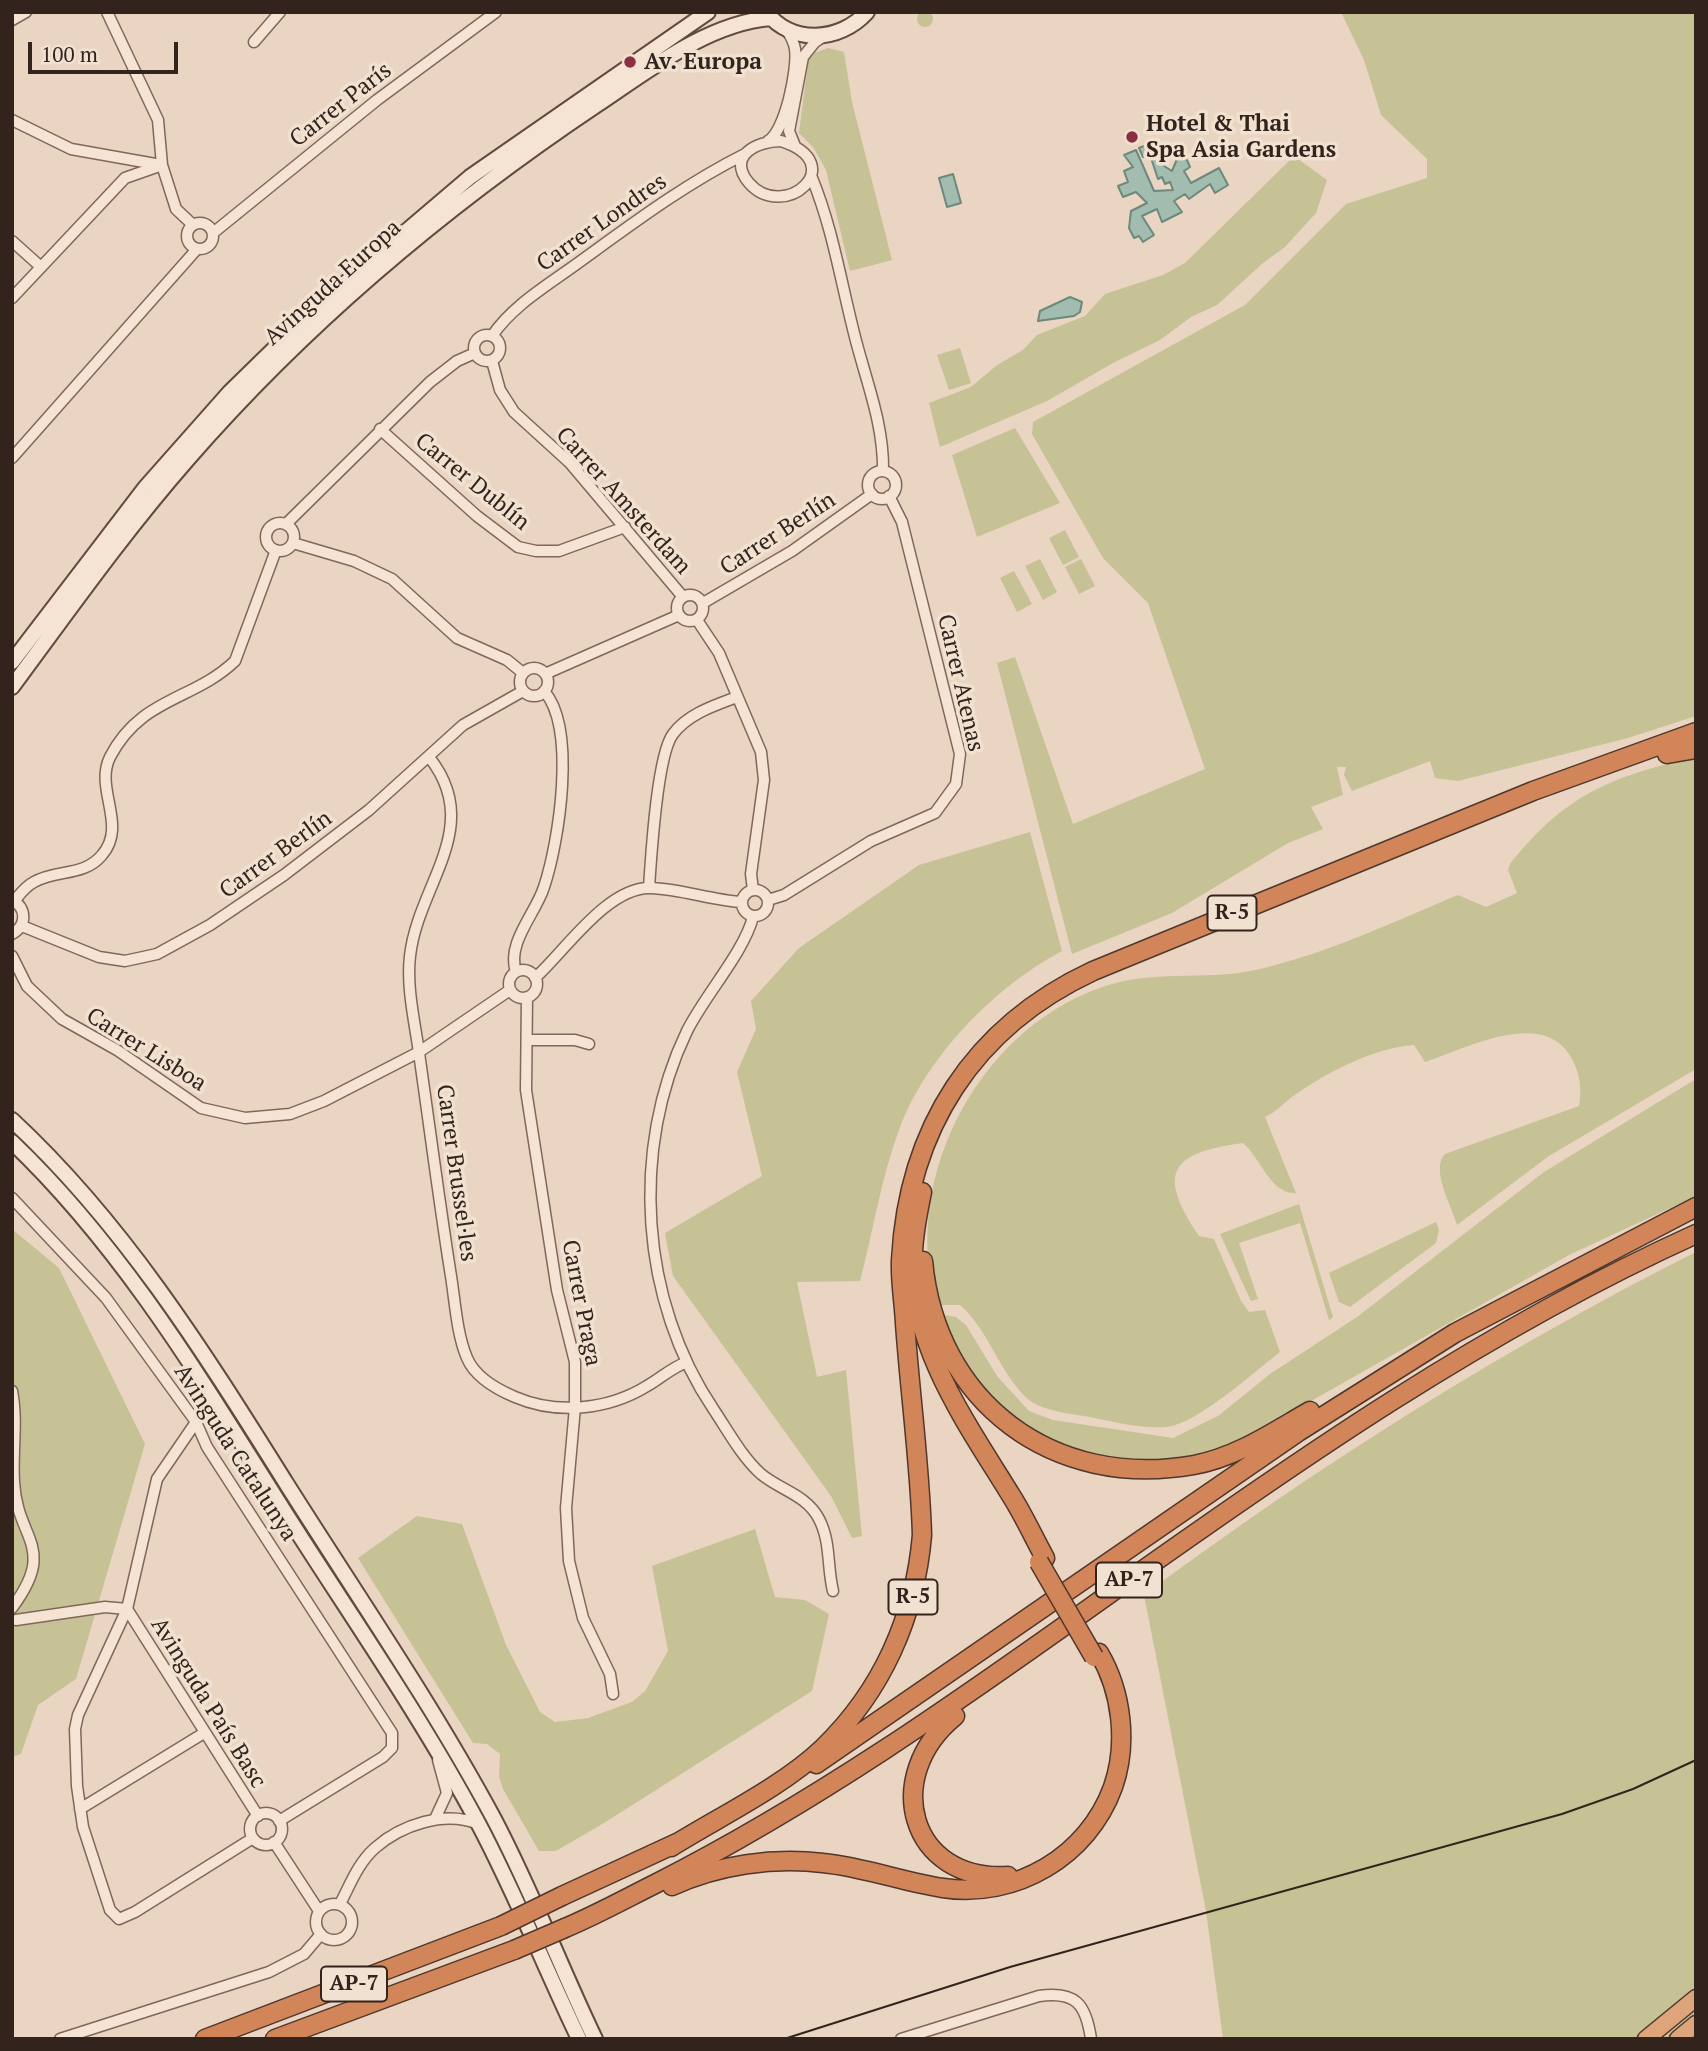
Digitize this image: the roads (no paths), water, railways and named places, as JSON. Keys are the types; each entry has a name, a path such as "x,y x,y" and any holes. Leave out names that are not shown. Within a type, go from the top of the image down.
{"highway":[{"name":"R-5","path":"671,1847 783,1778 822,1749 874,1683 892,1654 906,1621 919,1572 922,1535 901,1270 910,1192 919,1155 940,1110 990,1043 1040,1000 1093,971 1336,869 1532,791 1696,733"},
{"path":"1042,1560 1013,1498 952,1399 929,1350 914,1287 913,1242 927,1170 942,1127 957,1100 998,1046 1059,997 1103,974 1509,812 1667,754 1696,747"},
{"name":"AP-7","path":"205,2039 501,1926 671,1847 836,1752 1331,1411 1455,1333 1656,1226 1696,1208"},
{"path":"918,1219 925,1279 933,1316 948,1355 978,1395 1016,1429 1062,1454 1107,1466 1151,1469 1196,1465 1249,1446 1521,1289 1589,1254 1656,1226"},
{"name":"AP-7","path":"275,2039 514,1950 590,1917 696,1864 798,1806 895,1745 1283,1472 1426,1378 1586,1288 1696,1234"},
{"name":"R-5","path":"905,1240 914,1319 932,1371 1096,1655 1109,1694 1115,1732 1112,1767 1100,1801 1072,1839 1049,1859 1018,1874 993,1877 967,1872 938,1853 922,1833 912,1796 915,1771 926,1744 993,1677"},
{"path":"590,1917 634,1904 702,1875 776,1861 840,1865 961,1889 1000,1886 1044,1870 1088,1831 1107,1801 1115,1777 1121,1720 1112,1683 1096,1655"},
{"path":"1646,2039 1696,1998"},
{"path":"1678,2039 1696,2024"}],"main road":[{"name":"Avinguda Europa","path":"12,662 246,376 315,309 412,223 552,117 683,32 708,12"},
{"path":"769,15 785,29 802,35 825,36 848,28 867,12"},
{"name":"Avinguda Europa","path":"12,687 133,513 333,311 432,225 558,131 692,44 742,20 769,15"},
{"path":"12,1120 53,1160 128,1248 165,1296 230,1394 482,1797 534,1899 595,2039"},
{"path":"12,1142 84,1219 149,1301 435,1750 478,1824 518,1902 579,2039"}],"street":[{"path":"12,20 26,12"},
{"path":"12,458 197,249 210,245 213,233 206,224 193,225 176,209 162,165 158,121 107,12"},
{"path":"254,42 280,12"},
{"name":"Carrer París","path":"213,233 377,100 496,12"},
{"path":"768,141 780,131 794,71 795,50 785,29"},
{"path":"795,146 789,131 803,57 815,41 825,36"},
{"path":"12,120 71,149 162,165"},
{"path":"812,178 804,190 792,195 776,196 760,191 745,177 745,154 756,144 781,141 795,146 808,157 812,178 826,210 877,419 883,471"},
{"name":"Carrer Londres","path":"492,337 518,308 605,244 691,184 745,154"},
{"path":"12,298 125,178 162,165"},
{"path":"193,225 188,232 188,240 197,249"},
{"path":"12,241 41,267"},
{"path":"485,335 492,337 500,348 498,356 492,361 484,361 475,353 477,340 485,335"},
{"path":"286,524 292,531 293,543 286,550 276,550 267,541 267,533 277,524 286,524 380,429 444,370 475,353"},
{"name":"Carrer Amsterdam","path":"492,361 496,381 508,406 558,450 683,597"},
{"name":"Carrer Dublín","path":"380,429 477,516 518,547 536,551 559,551 625,527"},
{"path":"883,471 892,476 896,484 889,496 882,498 872,494 869,480 876,473 883,471"},
{"name":"Carrer Berlín","path":"703,603 792,551 872,494"},
{"name":"Carrer Atenas","path":"768,900 784,895 871,841 934,813 956,784 960,754 902,522 889,496"},
{"path":"293,543 354,561 392,579 457,638 507,660 523,673"},
{"path":"12,934 22,926 23,910 13,900 35,881 82,870 104,852 113,830 106,777 112,754 144,714 221,672 234,661 276,550"},
{"path":"695,596 703,603 703,613 697,620 688,622 679,615 677,605 683,597 695,596"},
{"path":"545,674 679,615"},
{"path":"697,620 714,643 761,752 764,767 763,796 751,874 753,890"},
{"path":"534,668 545,674 547,684 544,691 535,696 523,691 520,683 523,673 534,668"},
{"name":"Carrer Berlín","path":"22,926 99,957 125,961 156,954 209,925 284,875 359,818 471,720 523,691"},
{"path":"516,972 527,971 535,978 536,989 527,997 516,996 510,990 509,982 516,972 516,945 544,887 560,804 559,722 544,691"},
{"path":"649,888 665,747 686,721 737,697"},
{"name":"Carrer Brussel·les","path":"429,757 447,783 452,809 446,853 418,922 410,956 410,981 442,1219 467,1360 484,1379 515,1396 544,1405 575,1407 622,1399 649,1385 673,1367 687,1362"},
{"path":"535,978 604,908 634,891 649,888 741,902"},
{"path":"753,890 762,892 768,900 766,912 753,917 743,910 741,902 745,894 753,890"},
{"path":"753,917 746,938 718,977 686,1034 668,1080 654,1146 650,1214 653,1244 665,1303 687,1362 713,1409 755,1468 797,1496 815,1513 827,1540 833,1591"},
{"name":"Carrer Lisboa","path":"12,956 27,986 52,1012 117,1050 180,1096 216,1112 260,1118 306,1110 419,1052 510,990"},
{"name":"Carrer Praga","path":"527,997 526,1090 556,1290 575,1362 575,1407 566,1508 569,1561 583,1618 610,1674 612,1694"},
{"path":"527,1040 575,1040 589,1044"},
{"name":"Avinguda Catalunya","path":"12,1198 106,1298 196,1422 207,1447 392,1733 392,1748 279,1821"},
{"path":"12,1391 16,1431 14,1484 32,1537 35,1561 29,1585 13,1614 12,1632"},
{"path":"196,1422 157,1479 127,1609 76,1721 80,1809 91,1856 114,1917 126,1917 253,1838"},
{"path":"13,1614 127,1609"},
{"name":"Avinguda País Basc","path":"127,1609 258,1816"},
{"path":"80,1809 204,1732"},
{"path":"435,1750 447,1793 435,1819"},
{"path":"269,1814 279,1821 281,1834 274,1842 260,1844 253,1838 250,1827 258,1816 269,1814"},
{"path":"340,1904 356,1871 375,1848 402,1831 435,1819 453,1817 478,1824"},
{"path":"274,1842 319,1911"},
{"path":"340,1904 349,1912 351,1929 337,1940 321,1934 316,1923 319,1911 328,1905 340,1904"},
{"path":"60,2039 269,1972 304,1954 321,1934"},
{"path":"901,2039 1039,1996 1059,1994 1079,2003 1088,2014 1089,2038"}],"tram line":[{"path":"784,2039 1010,1967 1562,1814 1633,1789 1696,1760"}],"place":[{"name":"Av. Europa","path":"630,62"},
{"name":"Hotel & Thai Spa Asia Gardens","path":"1132,137"}]}
